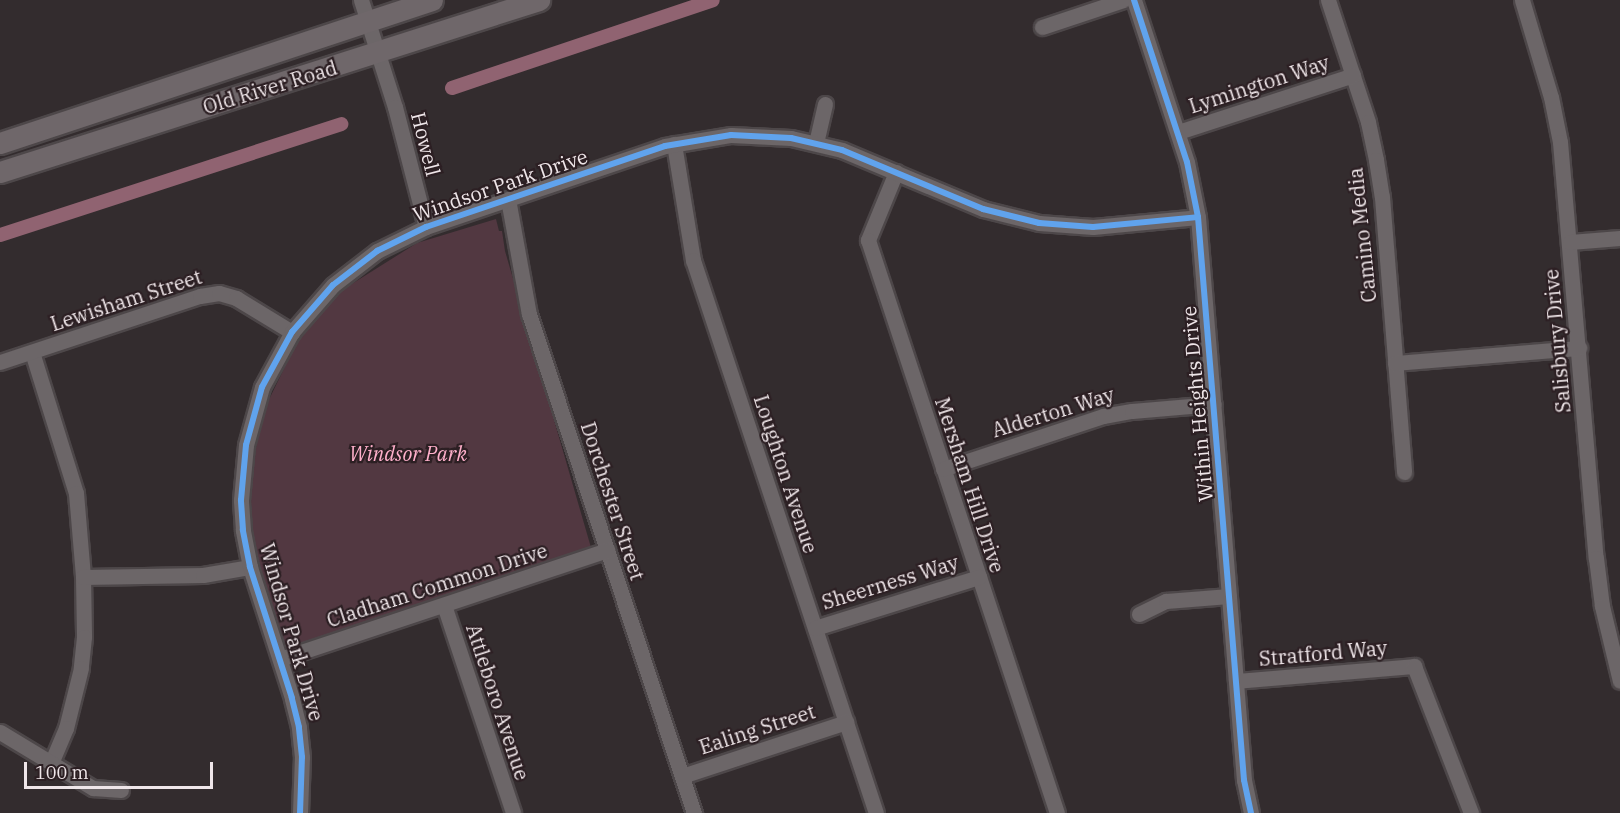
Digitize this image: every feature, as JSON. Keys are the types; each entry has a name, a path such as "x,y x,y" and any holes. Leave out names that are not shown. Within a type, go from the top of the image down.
{"main road":[{"name":"Old River Road","path":"0,143 432,0"},
{"name":"Old River Road","path":"0,172 538,0"},
{"path":"0,161 27,152 33,145 36,131"}],"street":[{"name":"Howell","path":"361,0 395,107 426,227"},
{"path":"1042,27 1123,0"},
{"name":"Within Heights Drive","path":"1134,0 1178,132 1194,189 1245,780 1251,813"},
{"name":"Camino Media","path":"1328,0 1368,122 1378,169 1404,472"},
{"name":"Salisbury Drive","path":"1522,0 1551,97 1560,142 1596,558 1602,606 1620,681"},
{"name":"Lymington Way","path":"1178,132 1353,75"},
{"path":"816,142 825,104"},
{"name":"Windsor Park Drive","path":"300,813 302,767 299,727 250,567 241,500 246,445 262,387 292,332 312,306 352,268 377,251 426,227 674,144 731,135 762,135 816,142 983,208 1039,223 1092,227 1198,217"},
{"name":"Loughton Avenue","path":"674,144 693,260 876,813"},
{"name":"Mersham Hill Drive","path":"896,172 868,240 1057,813"},
{"name":"Dorchester Street","path":"508,199 520,278 529,314 694,813"},
{"path":"1570,242 1620,238"},
{"name":"Lewisham Street","path":"0,362 200,296 219,292 236,298 292,332"},
{"path":"1395,363 1579,348"},
{"path":"32,352 76,493 83,577 84,637 81,668 66,728 51,764"},
{"name":"Alderton Way","path":"943,469 1103,416 1132,411 1214,404"},
{"name":"Cladham Common Drive","path":"280,659 607,550"},
{"path":"83,577 203,575 250,567"},
{"name":"Sheerness Way","path":"814,628 979,577"},
{"path":"1139,614 1166,601 1229,596"},
{"name":"Attleboro Avenue","path":"444,605 513,813"},
{"name":"Stratford Way","path":"1236,681 1414,666 1471,813"},
{"name":"Ealing Street","path":"682,776 846,722"},
{"path":"0,732 93,788 121,790"}],"green space":[{"name":"Windsor Park","path":"496,219 499,231 502,231 505,251 592,551 284,651 254,554 250,486 261,416 296,344 339,292 417,243"}],"waterway":[{"path":"452,88 713,0"},
{"path":"0,235 341,124"}],"cycle path":[{"path":"1134,0 1187,162 1198,217 1244,780 1251,813"},
{"path":"300,813 302,757 299,727 250,567 243,530 241,500 246,445 262,387 292,332 333,285 377,251 426,227 665,146 731,135 791,138 842,150 983,209 1039,223 1093,227 1198,217"}]}
